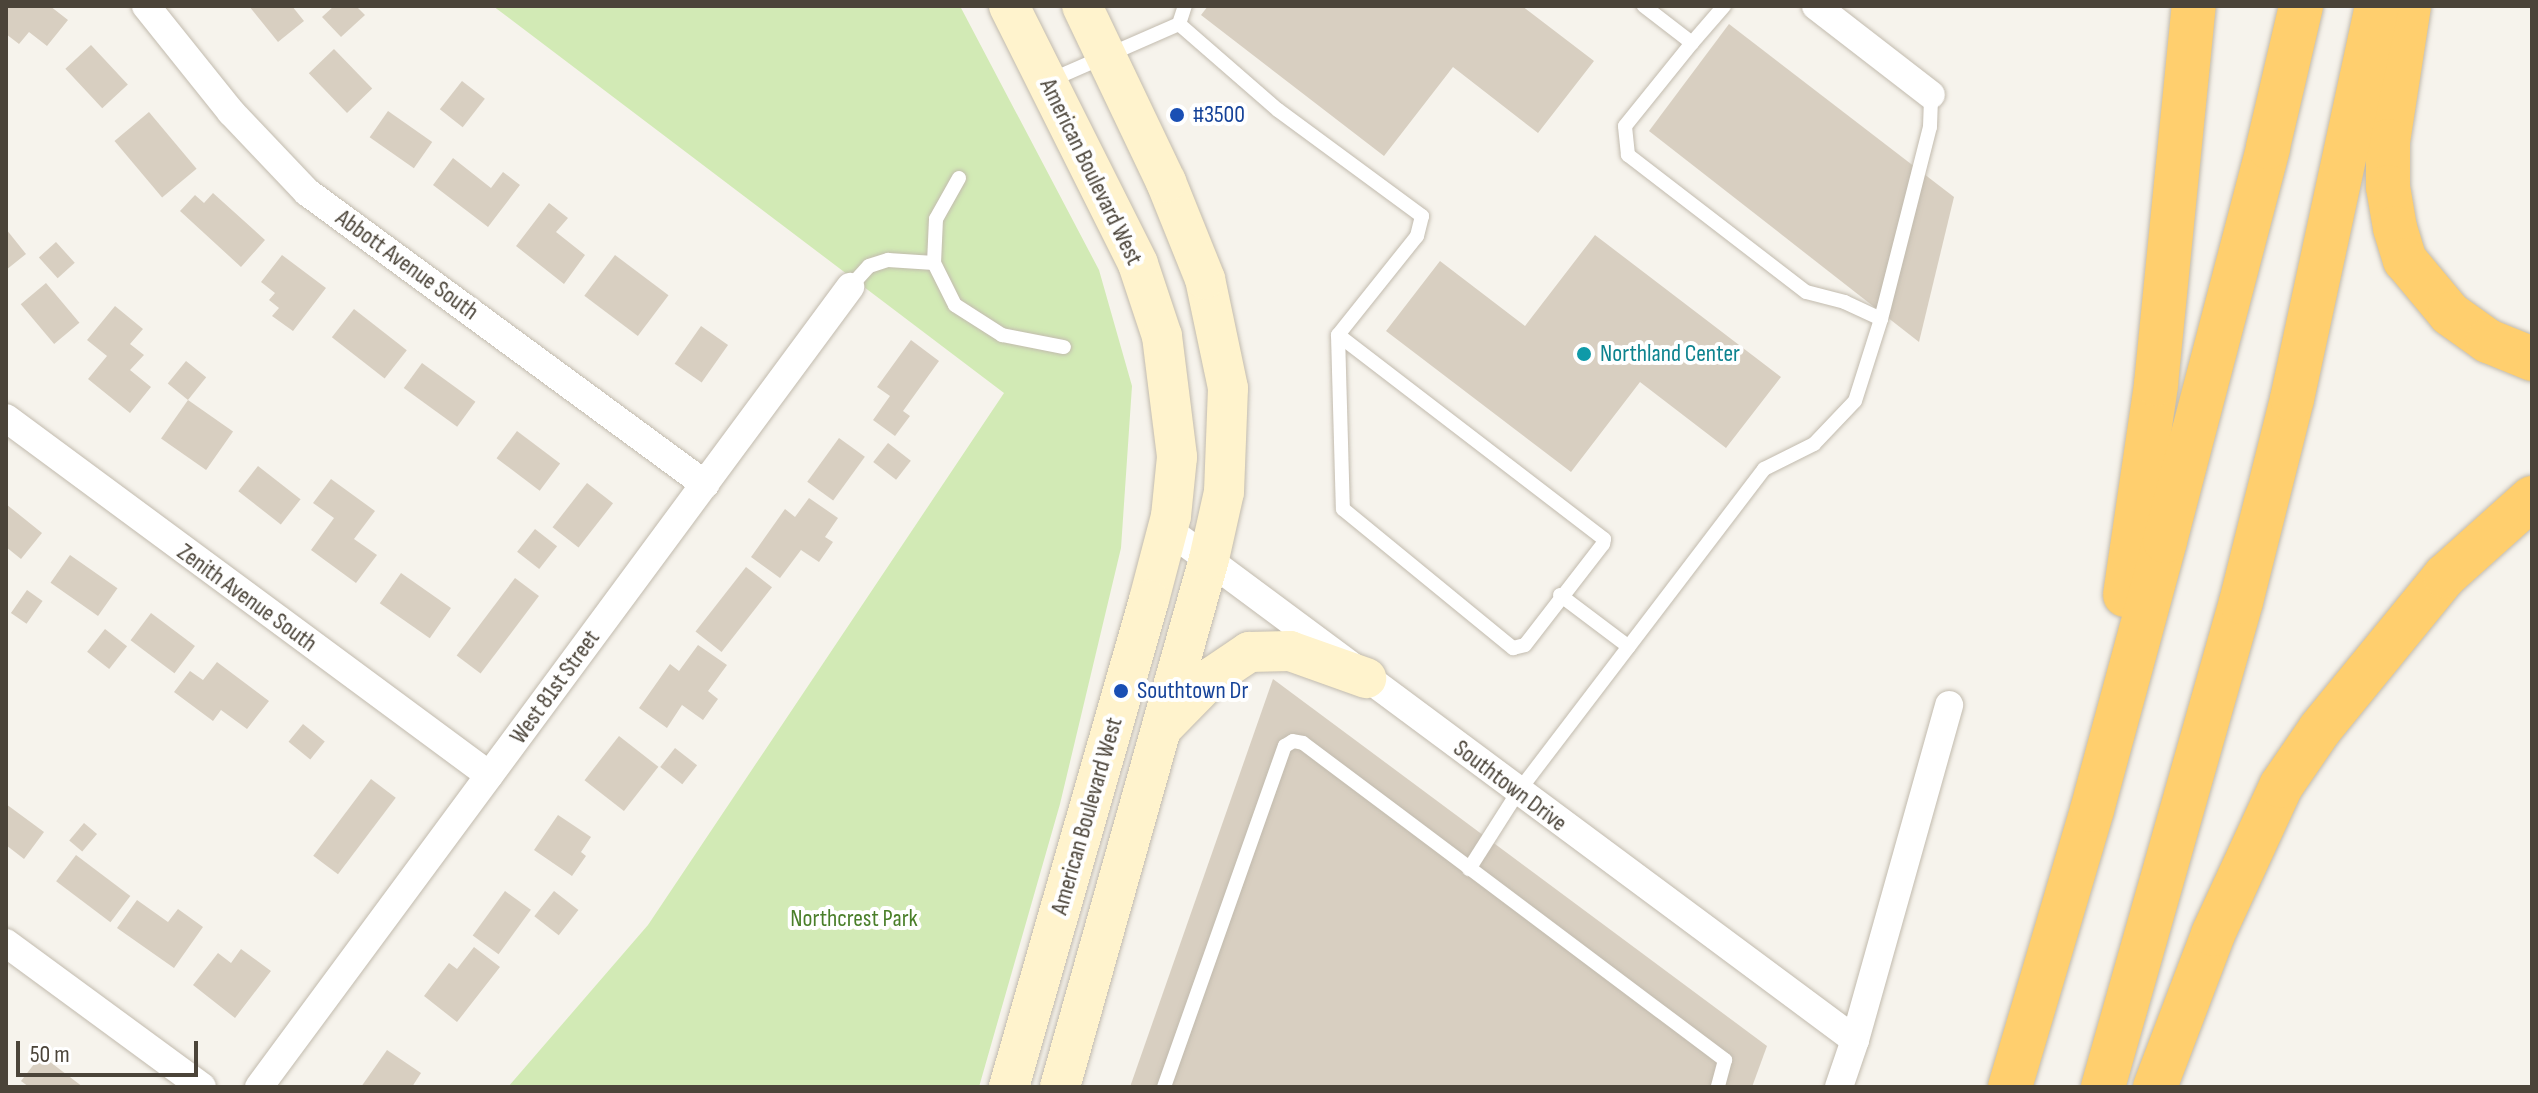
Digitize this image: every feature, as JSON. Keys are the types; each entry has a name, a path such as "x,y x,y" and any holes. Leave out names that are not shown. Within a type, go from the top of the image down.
{"highway":[{"path":"2092,810 2156,384 2194,6"},
{"path":"2010,1087 2092,810 2220,334 2301,6"},
{"path":"2103,1087 2241,602 2292,399 2377,6"},
{"path":"2409,6 2388,141 2388,187 2395,228 2405,260 2450,314 2488,341 2532,359"},
{"path":"2155,1087 2213,934 2281,786 2320,729 2445,576 2532,498"}],"main road":[{"name":"American Boulevard West","path":"1009,6 1138,264 1162,336 1177,457 1167,529 1009,1087"},
{"name":"American Boulevard West","path":"1060,1087 1209,559 1224,492 1228,388 1205,279 1166,182 1082,6"},
{"path":"1160,730 1212,677 1249,652 1290,651 1366,678"}],"street":[{"name":"Abbott Avenue South","path":"146,6 231,112 307,192 705,484"},
{"path":"1816,6 1931,95"},
{"name":"West 81st Street","path":"259,1087 850,287"},
{"name":"Zenith Avenue South","path":"6,418 489,775"},
{"name":"Southtown Drive","path":"1167,529 1855,1040"},
{"path":"1839,1087 1949,705"},
{"path":"6,943 202,1087"}],"lane":[{"path":"1047,82 1179,24 1185,6"},
{"path":"1644,6 1692,43"},
{"path":"1724,6 1625,126 1628,155 1806,292 1845,302 1881,319"},
{"path":"1179,24 1278,110 1422,216 1417,236 1338,335 1343,509 1513,648 1525,645 1560,595 1603,544 1600,533 1338,335"},
{"path":"1469,869 1518,792 1764,469 1814,444 1855,401 1881,319 1930,127 1931,95"},
{"path":"959,178 936,219 934,263 955,305 1002,335 1064,347"},
{"path":"850,287 869,266 888,260 934,263"},
{"path":"1560,595 1629,647"},
{"path":"1164,1087 1285,746 1293,741 1303,743 1725,1060 1718,1087"}],"green space":[{"name":"Northcrest Park","path":"493,6 960,6 1099,270 1132,386 1121,548 1060,804 979,1087 508,1087 648,925 1004,393"}],"building":[{"path":"6,6 50,6 68,20 47,46 29,32 19,44 6,34"},
{"path":"249,6 292,6 304,21 278,42"},
{"path":"334,6 356,6 365,15 341,37 322,17"},
{"path":"1208,6 1522,6 1594,61 1538,133 1453,67 1384,156 1201,15"},
{"path":"1729,24 1954,197 1919,342 1649,131"},
{"path":"91,45 128,84 102,108 65,69"},
{"path":"334,49 372,89 347,113 309,73"},
{"path":"462,81 485,99 463,127 440,109"},
{"path":"388,111 432,142 414,168 370,137"},
{"path":"149,112 197,169 162,198 115,141"},
{"path":"453,158 491,188 503,172 520,185 488,227 433,185"},
{"path":"213,193 265,240 241,267 180,211 195,195 204,203"},
{"path":"549,203 568,218 556,232 585,255 564,284 516,246"},
{"path":"6,229 26,254 6,270"},
{"name":"Northland Center","path":"1595,235 1781,377 1726,448 1640,382 1571,472 1386,331 1440,261 1525,326"},
{"path":"56,242 75,263 58,278 39,257"},
{"path":"282,255 326,288 293,331 272,316 279,308 269,300 275,293 261,282"},
{"path":"615,255 669,295 638,336 584,296"},
{"path":"46,283 79,323 54,344 21,304"},
{"path":"115,306 143,329 130,344 144,355 130,370 151,387 130,413 88,379 107,356 87,340"},
{"path":"354,309 407,350 385,379 332,337"},
{"path":"701,326 728,345 702,383 675,364"},
{"path":"911,340 939,361 903,411 910,416 895,436 873,420 890,396 877,387"},
{"path":"186,361 206,377 188,400 168,384"},
{"path":"422,363 475,402 457,427 404,388"},
{"path":"188,400 233,432 206,470 161,439"},
{"path":"517,431 560,463 540,491 497,458"},
{"path":"839,438 865,457 833,500 807,482"},
{"path":"888,443 911,461 896,480 873,462"},
{"path":"258,466 301,499 281,524 238,491"},
{"path":"331,479 375,511 354,539 377,555 356,583 311,550 334,518 313,503"},
{"path":"587,483 613,503 579,547 553,527"},
{"path":"809,498 838,518 825,537 833,542 819,562 801,550 780,578 751,557 785,509 795,517"},
{"path":"6,504 42,533 21,559 6,547"},
{"path":"535,529 557,546 539,569 517,552"},
{"path":"70,555 118,588 98,616 50,583"},
{"path":"746,567 772,587 722,652 696,632"},
{"path":"401,573 451,608 430,638 380,603"},
{"path":"515,578 539,596 481,674 457,655"},
{"path":"27,590 43,601 27,624 11,613"},
{"path":"151,613 195,646 174,673 131,640"},
{"path":"105,629 127,646 109,669 87,652"},
{"path":"698,645 727,665 708,691 718,699 703,720 682,705 667,728 639,708 670,664 679,671"},
{"path":"217,662 269,701 247,729 221,710 213,721 174,692 190,671 203,680"},
{"path":"1273,679 1767,1046 1752,1087 1130,1087"},
{"path":"303,724 325,742 310,759 289,742"},
{"path":"619,736 658,767 624,811 585,780"},
{"path":"675,748 697,765 682,784 660,767"},
{"path":"371,779 396,798 338,874 313,856"},
{"path":"6,804 44,832 24,859 6,845"},
{"path":"558,815 591,837 581,852 586,856 572,876 534,850"},
{"path":"84,823 97,834 82,852 69,841"},
{"path":"76,855 130,896 110,922 56,881"},
{"path":"505,891 531,910 499,954 473,935"},
{"path":"554,891 578,910 559,935 534,916"},
{"path":"137,900 168,922 178,909 203,927 174,968 117,928"},
{"path":"474,947 500,967 457,1022 424,996 449,963 457,969"},
{"path":"241,949 271,971 235,1018 193,985 218,953 231,963"},
{"path":"387,1050 421,1073 412,1087 361,1087"},
{"path":"41,1055 83,1087 29,1087 21,1081"}],"place":[{"name":"#3500","path":"1177,115"},
{"name":"Northland Center","path":"1584,354"},
{"name":"Southtown Dr","path":"1121,691"}]}
